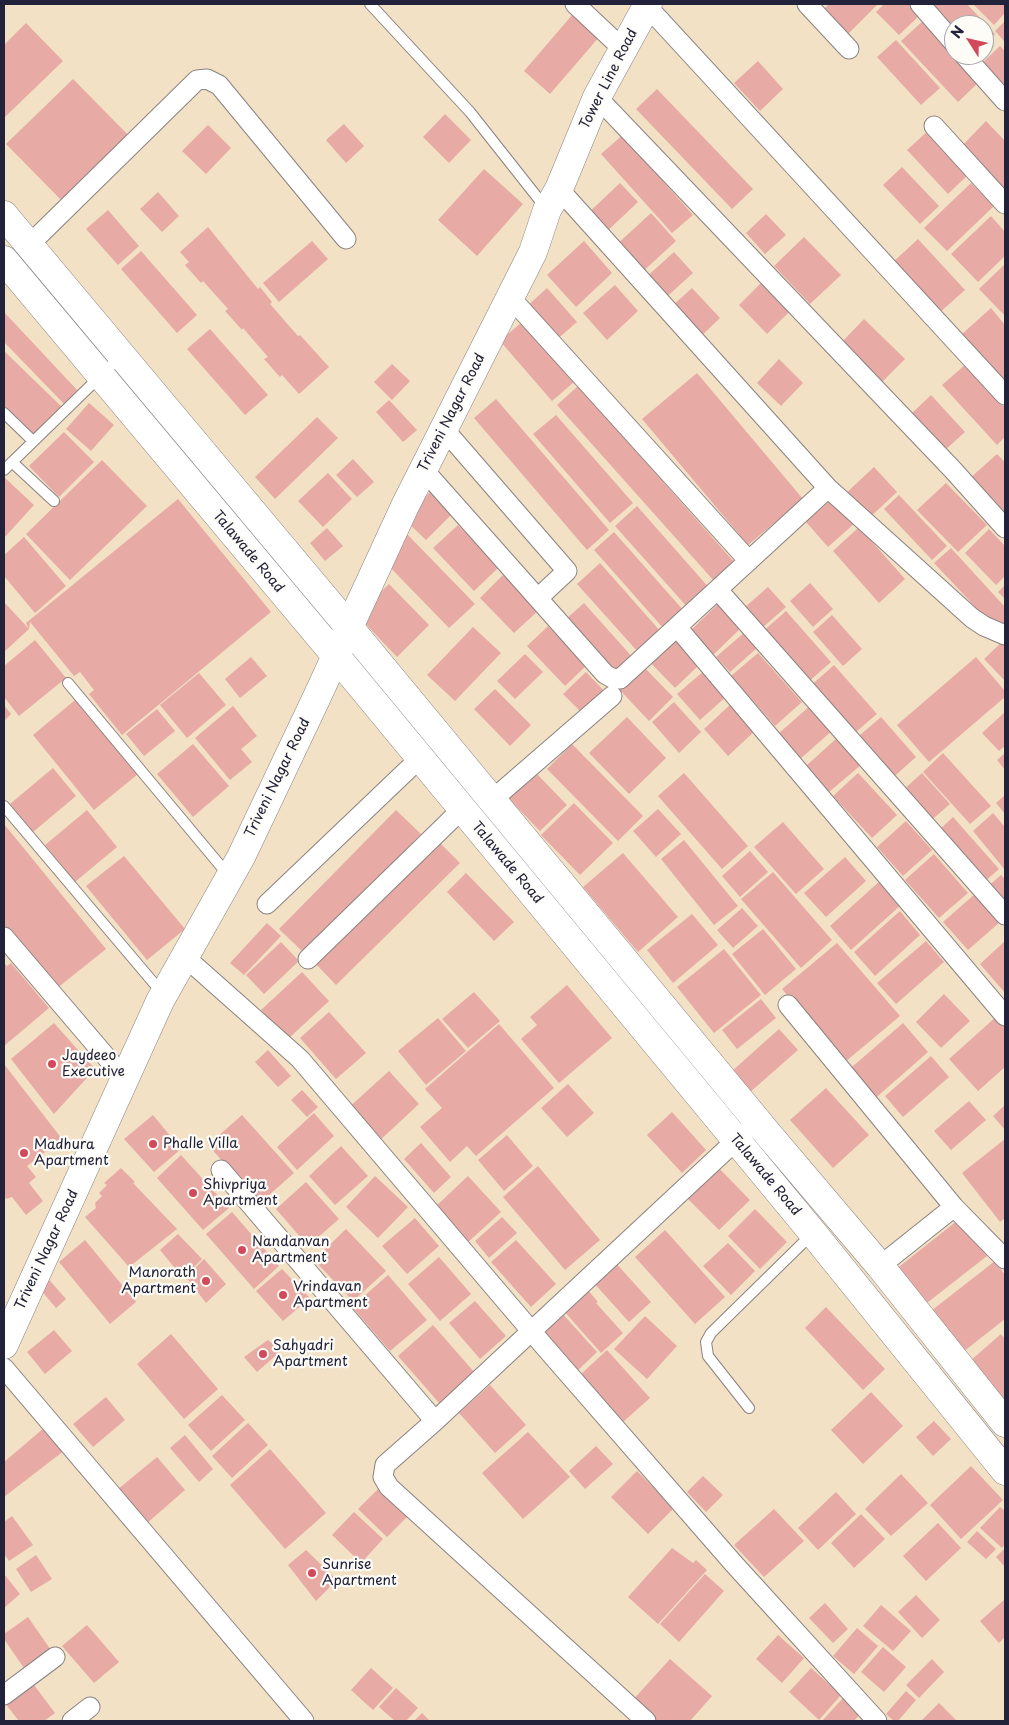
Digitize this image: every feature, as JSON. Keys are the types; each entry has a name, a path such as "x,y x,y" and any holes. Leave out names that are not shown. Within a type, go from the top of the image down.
{"main road":[{"name":"Tower Line Road","path":"553,199 597,98 647,5"},
{"name":"Triveni Nagar Road","path":"4,1349 164,995 241,856 423,469 533,252 553,199"},
{"name":"Talawade Road","path":"4,215 880,1266 1005,1423"},
{"name":"Talawade Road","path":"7,272 100,375 336,656 813,1233 1005,1471"}],"street":[{"path":"575,4 624,50"},
{"path":"807,4 848,49"},
{"path":"920,4 944,32"},
{"path":"647,5 1005,395"},
{"path":"973,65 1005,101"},
{"path":"7,272 33,249 197,80 207,79 219,85 346,239"},
{"path":"597,98 953,470 1005,528"},
{"path":"934,126 1005,204"},
{"path":"553,199 828,488 972,618 990,629 1005,635"},
{"path":"510,297 749,561"},
{"path":"443,428 566,571 538,598"},
{"path":"423,469 605,674 612,678 620,678 678,627 828,488"},
{"path":"718,590 1005,915"},
{"path":"678,627 1005,1016"},
{"path":"492,800 612,696"},
{"path":"267,904 420,758"},
{"path":"308,960 462,809"},
{"path":"4,937 125,1079"},
{"path":"185,956 300,1059 734,1564 877,1721"},
{"path":"788,1006 954,1207 1005,1259"},
{"path":"646,1721 389,1487 383,1477 385,1465 435,1421 736,1140 759,1122"},
{"path":"221,1170 435,1421"},
{"path":"880,1266 954,1207"},
{"path":"4,1349 304,1721"},
{"path":"4,1695 55,1657"},
{"path":"72,1721 90,1708"}],"lane":[{"path":"370,4 553,199"},
{"path":"4,470 122,355"},
{"path":"4,413 33,441"},
{"path":"12,462 54,501"},
{"path":"68,683 229,877"},
{"path":"4,806 164,995"},
{"path":"749,1408 708,1356 706,1342 710,1333 813,1233"}],"building":[{"path":"829,4 878,4 846,36 822,11"},
{"path":"884,4 911,4 921,14 899,35 876,12"},
{"path":"926,4 967,4 977,15 944,15 944,23"},
{"path":"973,4 1005,4 1005,13 994,25 994,15 984,15"},
{"path":"573,14 600,36 550,94 524,71"},
{"path":"924,20 944,42 944,65 965,65 980,81 958,102 901,41"},
{"path":"1005,21 1005,42 995,31"},
{"path":"26,23 63,61 4,118 4,45"},
{"path":"896,40 940,88 921,105 877,57"},
{"path":"1000,46 1005,51 1005,94 979,66 994,65 994,52"},
{"path":"758,61 783,89 760,111 734,83"},
{"path":"73,79 133,140 66,205 6,144"},
{"path":"657,89 753,189 732,209 636,109"},
{"path":"445,114 471,140 449,163 423,137"},
{"path":"986,121 1005,141 1005,197 958,150"},
{"path":"344,124 364,146 346,163 326,140"},
{"path":"208,125 231,148 206,174 182,151"},
{"path":"929,130 970,173 948,194 907,150"},
{"path":"626,132 647,155 643,159 693,215 672,233 601,154"},
{"path":"902,167 939,206 920,224 883,185"},
{"path":"484,169 523,204 477,256 438,220"},
{"path":"620,183 638,202 603,235 585,216"},
{"path":"971,183 994,206 947,251 924,228"},
{"path":"158,192 179,216 162,232 140,209"},
{"path":"108,210 139,246 118,265 86,229"},
{"path":"651,213 676,241 638,276 613,248"},
{"path":"766,214 786,235 765,254 746,233"},
{"path":"991,216 1005,232 1005,256 978,282 951,254"},
{"path":"208,227 258,289 260,287 272,302 270,304 329,367 299,394 264,359 268,357 243,328 242,330 225,311 228,309 203,281 201,283 185,265 189,262 180,252"},
{"path":"804,237 841,275 810,304 774,266"},
{"path":"918,239 965,290 937,315 890,265"},
{"path":"312,241 328,259 279,302 263,283"},
{"path":"584,241 612,273 576,307 547,275"},
{"path":"141,251 197,315 177,333 121,269"},
{"path":"674,252 693,273 662,301 643,280"},
{"path":"1005,264 1005,316 979,289"},
{"path":"766,278 794,307 767,334 739,305"},
{"path":"615,285 638,311 607,340 583,313"},
{"path":"547,288 577,322 554,342 524,309"},
{"path":"692,288 720,318 699,338 671,307"},
{"path":"991,308 1005,325 1005,383 962,334"},
{"path":"4,312 78,391 66,406 4,342"},
{"path":"864,319 905,359 879,385 839,345"},
{"path":"522,322 574,382 552,401 500,341"},
{"path":"210,329 268,395 245,415 187,349"},
{"path":"4,351 62,407 34,436 4,406"},
{"path":"779,359 803,383 781,406 757,383"},
{"path":"392,364 410,381 392,400 374,382"},
{"path":"966,364 1005,407 1005,437 997,445 942,385"},
{"path":"697,373 803,499 748,545 642,419"},
{"path":"578,386 735,563 714,581 557,405"},
{"path":"931,395 965,432 944,451 910,415"},
{"path":"496,399 609,530 587,550 474,418"},
{"path":"389,400 417,430 403,442 376,412"},
{"path":"89,403 114,425 91,451 66,429"},
{"path":"556,415 633,503 610,523 533,434"},
{"path":"317,417 338,438 275,499 255,477"},
{"path":"64,432 94,462 59,497 29,466"},
{"path":"997,454 1005,462 1005,518 969,479"},
{"path":"353,459 374,482 357,497 336,475"},
{"path":"102,460 147,506 70,580 26,534"},
{"path":"874,467 897,492 866,521 843,496"},
{"path":"328,473 352,499 323,527 298,501"},
{"path":"4,477 34,505 4,538"},
{"path":"946,483 987,525 958,552 917,510"},
{"path":"430,492 452,514 426,540 404,519"},
{"path":"899,495 947,546 932,560 884,509"},
{"path":"833,498 855,523 828,547 806,522"},
{"path":"178,499 271,612 122,735 89,694 94,690 80,672 74,676 30,622 29,629 26,623"},
{"path":"637,506 711,590 689,609 615,526"},
{"path":"458,525 499,567 474,591 433,548"},
{"path":"859,527 905,579 879,603 833,551"},
{"path":"327,528 343,546 325,561 310,543"},
{"path":"989,529 1005,546 1005,576 996,585 965,553"},
{"path":"614,532 684,611 664,629 594,550"},
{"path":"407,534 475,604 449,628 382,559"},
{"path":"24,537 66,586 35,613 4,576 4,555"},
{"path":"951,548 1005,607 1005,624 998,631 934,563"},
{"path":"600,563 661,632 638,652 577,584"},
{"path":"504,574 539,610 514,633 480,598"},
{"path":"810,583 833,609 813,627 790,601"},
{"path":"389,584 429,625 397,657 357,615"},
{"path":"1005,585 1005,599 998,592"},
{"path":"768,587 786,607 762,628 744,608"},
{"path":"4,602 29,629 4,652"},
{"path":"584,603 634,659 615,675 566,619"},
{"path":"718,604 741,628 712,656 689,632"},
{"path":"786,611 831,662 806,684 761,633"},
{"path":"832,615 862,649 843,666 813,632"},
{"path":"548,626 587,665 565,686 527,646"},
{"path":"473,627 501,653 455,701 427,675"},
{"path":"745,632 758,647 730,672 716,657"},
{"path":"670,635 699,665 675,688 646,658"},
{"path":"1005,639 1005,681 984,659"},
{"path":"35,640 66,678 19,716 4,697 4,666"},
{"path":"758,653 802,702 775,726 731,676"},
{"path":"525,654 543,672 515,699 497,681"},
{"path":"251,657 267,676 240,698 225,679"},
{"path":"976,657 1005,691 1005,697 929,762 897,725"},
{"path":"642,665 673,697 649,721 618,688"},
{"path":"834,665 877,714 850,737 807,689"},
{"path":"705,670 728,695 700,720 677,694"},
{"path":"586,672 606,693 584,715 563,694"},
{"path":"199,673 226,705 187,738 160,705"},
{"path":"495,689 531,725 510,746 474,709"},
{"path":"75,700 138,774 94,810 33,735"},
{"path":"674,702 701,732 679,753 652,722"},
{"path":"733,702 757,729 728,756 704,729"},
{"path":"4,705 11,714 4,721"},
{"path":"811,705 833,730 800,759 778,734"},
{"path":"233,706 257,736 241,749 252,762 230,780 195,738"},
{"path":"157,709 175,731 144,756 126,734"},
{"path":"1005,712 1005,746 999,751 982,733"},
{"path":"627,717 666,758 629,794 589,753"},
{"path":"881,717 916,757 888,782 852,742"},
{"path":"838,737 862,764 829,792 806,766"},
{"path":"193,744 229,786 193,817 157,774"},
{"path":"572,744 643,816 618,841 547,769"},
{"path":"943,753 991,806 970,824 923,772"},
{"path":"1005,753 1005,770 997,760"},
{"path":"53,768 76,796 33,832 10,804"},
{"path":"535,772 567,805 540,831 508,798"},
{"path":"684,773 748,846 722,869 658,796"},
{"path":"858,773 897,815 872,838 833,796"},
{"path":"922,773 950,804 928,823 901,792"},
{"path":"1005,795 1005,814 996,803"},
{"path":"574,803 613,843 580,875 541,835"},
{"path":"658,809 681,834 656,857 633,831"},
{"path":"87,810 117,847 75,882 45,845"},
{"path":"396,810 421,834 304,953 279,929"},
{"path":"993,813 1005,827 1005,870 973,831"},
{"path":"953,817 999,869 981,885 937,832"},
{"path":"906,821 932,850 903,876 877,847"},
{"path":"783,822 824,869 796,894 754,847"},
{"path":"4,824 106,949 56,989 4,925"},
{"path":"684,840 738,906 714,925 661,859"},
{"path":"438,841 460,863 336,985 314,962"},
{"path":"750,851 768,872 740,897 722,876"},
{"path":"623,853 678,917 638,952 583,887"},
{"path":"934,854 968,893 939,918 905,880"},
{"path":"124,856 185,929 147,960 86,886"},
{"path":"845,857 866,881 826,917 804,893"},
{"path":"773,872 832,940 801,968 741,899"},
{"path":"466,873 514,922 494,941 447,892"},
{"path":"1001,875 1005,879 1005,910 986,888"},
{"path":"881,880 902,904 851,950 830,926"},
{"path":"975,894 1000,922 968,950 943,922"},
{"path":"742,908 758,926 733,948 717,930"},
{"path":"900,911 920,935 875,976 854,952"},
{"path":"692,914 718,945 673,983 647,950"},
{"path":"267,923 281,936 244,975 230,963"},
{"path":"763,929 796,969 765,995 732,954"},
{"path":"926,941 944,962 896,1004 877,983"},
{"path":"1005,941 1005,993 980,964"},
{"path":"281,942 299,961 264,994 246,975"},
{"path":"837,943 900,1016 845,1062 782,989"},
{"path":"724,949 761,995 714,1033 677,987"},
{"path":"4,963 7,966 11,963 49,1008 4,1046"},
{"path":"302,972 329,1001 288,1039 261,1010"},
{"path":"567,985 612,1038 559,1083 521,1039 537,1025 530,1017"},
{"path":"474,992 500,1021 468,1048 442,1019"},
{"path":"944,994 970,1021 941,1048 916,1022"},
{"path":"761,999 776,1018 737,1049 722,1030"},
{"path":"329,1012 366,1053 336,1079 300,1038"},
{"path":"997,1016 1005,1025 1005,1067 978,1091 949,1059"},
{"path":"438,1018 466,1051 426,1085 398,1051"},
{"name":"Jaydeeo Executive","path":"54,1023 95,1069 54,1114 11,1059"},
{"path":"903,1023 928,1052 871,1102 845,1073"},
{"path":"499,1024 554,1088 476,1156 467,1146 450,1162 420,1127 442,1108 425,1089"},
{"path":"779,1029 798,1050 749,1093 731,1072"},
{"path":"268,1050 291,1076 278,1087 255,1062"},
{"path":"931,1056 949,1077 903,1117 885,1096"},
{"name":"Madhura Apartment","path":"4,1064 62,1139 27,1166 36,1177 29,1183 43,1201 26,1215 12,1197 6,1199 4,1196"},
{"path":"389,1071 419,1104 377,1143 346,1110"},
{"path":"568,1084 594,1113 567,1137 541,1108"},
{"path":"826,1088 869,1135 833,1168 790,1120"},
{"path":"302,1090 318,1107 307,1117 291,1100"},
{"path":"969,1101 986,1120 951,1150 934,1131"},
{"path":"1005,1105 1005,1130 993,1116"},
{"path":"672,1112 706,1150 682,1173 647,1135"},
{"path":"314,1113 334,1136 297,1170 277,1147"},
{"name":"Phalle Villa","path":"153,1115 181,1149 154,1172 124,1139"},
{"path":"242,1115 294,1173 260,1203 208,1145"},
{"path":"507,1135 533,1166 504,1191 478,1160"},
{"path":"1005,1139 1005,1218 1000,1222 962,1173"},
{"path":"421,1143 451,1177 434,1193 404,1159"},
{"path":"341,1146 368,1176 335,1205 309,1176"},
{"name":"Shivpriya Apartment","path":"181,1155 229,1208 203,1230 157,1178"},
{"path":"715,1164 750,1200 719,1230 684,1195"},
{"path":"538,1166 600,1240 565,1270 503,1197"},
{"path":"121,1168 177,1229 129,1267 85,1217 96,1208 95,1203 102,1196 99,1193 107,1185 104,1183"},
{"path":"375,1176 408,1207 378,1238 346,1207"},
{"path":"468,1176 501,1212 466,1244 433,1209"},
{"path":"306,1182 339,1219 308,1246 276,1209"},
{"path":"755,1209 787,1242 760,1269 728,1236"},
{"name":"Nandanvan Apartment","path":"232,1212 279,1266 254,1289 206,1234"},
{"path":"502,1217 517,1233 489,1258 475,1241"},
{"path":"415,1218 439,1246 407,1274 382,1246"},
{"path":"958,1220 987,1256 923,1306 895,1270"},
{"path":"346,1229 386,1271 353,1301 314,1260"},
{"path":"665,1230 725,1297 695,1324 635,1257"},
{"path":"178,1234 202,1259 183,1278 160,1250"},
{"path":"85,1240 136,1302 110,1324 59,1262"},
{"path":"516,1240 556,1284 531,1307 491,1262"},
{"path":"728,1243 755,1271 731,1295 703,1266"},
{"path":"439,1257 471,1294 440,1321 408,1284"},
{"name":"Manorath Apartment","path":"204,1259 226,1284 206,1303 186,1277"},
{"path":"614,1261 651,1302 629,1322 592,1281"},
{"path":"995,1261 1005,1275 1005,1319 963,1352 931,1311"},
{"name":"Vrindavan Apartment","path":"282,1269 310,1298 283,1321 256,1291"},
{"path":"45,1275 66,1299 56,1308 35,1283"},
{"path":"388,1275 427,1320 390,1351 352,1307"},
{"path":"587,1289 598,1302 596,1303 623,1333 601,1353 563,1310"},
{"path":"475,1301 506,1336 480,1359 449,1323"},
{"path":"826,1307 885,1369 863,1390 805,1328"},
{"path":"561,1312 597,1352 576,1372 540,1331"},
{"path":"645,1316 677,1346 647,1379 614,1349"},
{"path":"433,1325 475,1373 440,1404 398,1356"},
{"path":"54,1330 72,1351 45,1374 27,1352"},
{"path":"171,1334 218,1389 184,1419 137,1364"},
{"path":"1001,1334 1005,1339 1005,1401 970,1361"},
{"name":"Sahyadri Apartment","path":"268,1340 281,1351 257,1372 244,1357"},
{"path":"607,1350 650,1398 623,1422 580,1375"},
{"path":"490,1385 526,1425 495,1453 459,1413"},
{"path":"871,1392 903,1426 863,1464 831,1430"},
{"path":"222,1395 245,1420 211,1451 188,1425"},
{"path":"106,1397 125,1420 93,1447 73,1424"},
{"path":"934,1421 951,1439 933,1456 916,1437"},
{"path":"248,1423 268,1445 232,1478 212,1456"},
{"path":"44,1428 65,1450 4,1497 4,1462"},
{"path":"528,1432 570,1477 523,1519 482,1473"},
{"path":"185,1435 213,1469 199,1482 170,1448"},
{"path":"596,1446 613,1464 585,1489 569,1471"},
{"path":"270,1449 326,1513 285,1549 230,1485"},
{"path":"157,1457 185,1490 146,1524 117,1490"},
{"path":"971,1466 1003,1500 961,1539 930,1505"},
{"path":"637,1471 674,1508 648,1534 611,1497"},
{"path":"901,1474 928,1503 891,1536 865,1509"},
{"path":"703,1476 723,1495 706,1512 687,1492"},
{"path":"380,1487 409,1515 387,1537 358,1509"},
{"path":"836,1492 856,1514 818,1550 798,1528"},
{"path":"1000,1507 1005,1511 1005,1544 1002,1548 980,1528"},
{"path":"774,1509 804,1541 764,1577 734,1545"},
{"path":"354,1512 383,1539 361,1563 332,1535"},
{"path":"861,1514 885,1539 854,1568 831,1543"},
{"path":"12,1516 33,1545 9,1561 4,1554 4,1522"},
{"path":"938,1523 961,1548 926,1581 903,1556"},
{"path":"977,1531 996,1549 986,1559 967,1542"},
{"path":"672,1548 693,1563 696,1560 707,1570 658,1624 628,1597"},
{"path":"1005,1548 1005,1567 996,1557"},
{"name":"Sunrise Apartment","path":"306,1550 337,1580 316,1601 288,1565"},
{"path":"36,1555 52,1579 31,1592 16,1569"},
{"path":"4,1574 20,1594 4,1608"},
{"path":"705,1574 724,1591 679,1642 660,1624"},
{"path":"916,1595 940,1620 922,1638 898,1612"},
{"path":"1005,1599 1005,1637 999,1643 980,1621"},
{"path":"825,1603 848,1629 833,1643 809,1618"},
{"path":"881,1605 911,1631 893,1651 863,1626"},
{"path":"28,1617 53,1653 26,1671 4,1639 4,1634"},
{"path":"87,1625 119,1662 94,1683 62,1646"},
{"path":"857,1628 878,1646 854,1674 833,1656"},
{"path":"778,1635 804,1658 782,1683 756,1659"},
{"path":"883,1647 906,1667 884,1692 861,1672"},
{"path":"670,1659 712,1696 690,1721 654,1721 632,1701"},
{"path":"932,1659 944,1672 919,1698 906,1685"},
{"path":"371,1668 393,1688 373,1710 351,1690"},
{"path":"811,1668 841,1695 819,1720 789,1692"},
{"path":"31,1681 55,1713 44,1721 19,1721 4,1702"},
{"path":"396,1688 418,1708 406,1721 395,1721 379,1707"},
{"path":"906,1691 916,1700 898,1721 894,1721 886,1714"},
{"path":"843,1698 860,1714 854,1721 822,1721"},
{"path":"939,1703 957,1721 921,1721"},
{"path":"422,1713 430,1721 414,1721"}],"place":[{"name":"Jaydeeo Executive","path":"52,1064"},
{"name":"Phalle Villa","path":"153,1144"},
{"name":"Madhura Apartment","path":"24,1153"},
{"name":"Shivpriya Apartment","path":"193,1193"},
{"name":"Nandanvan Apartment","path":"242,1250"},
{"name":"Manorath Apartment","path":"206,1281"},
{"name":"Vrindavan Apartment","path":"283,1295"},
{"name":"Sahyadri Apartment","path":"263,1354"},
{"name":"Sunrise Apartment","path":"312,1573"}]}
